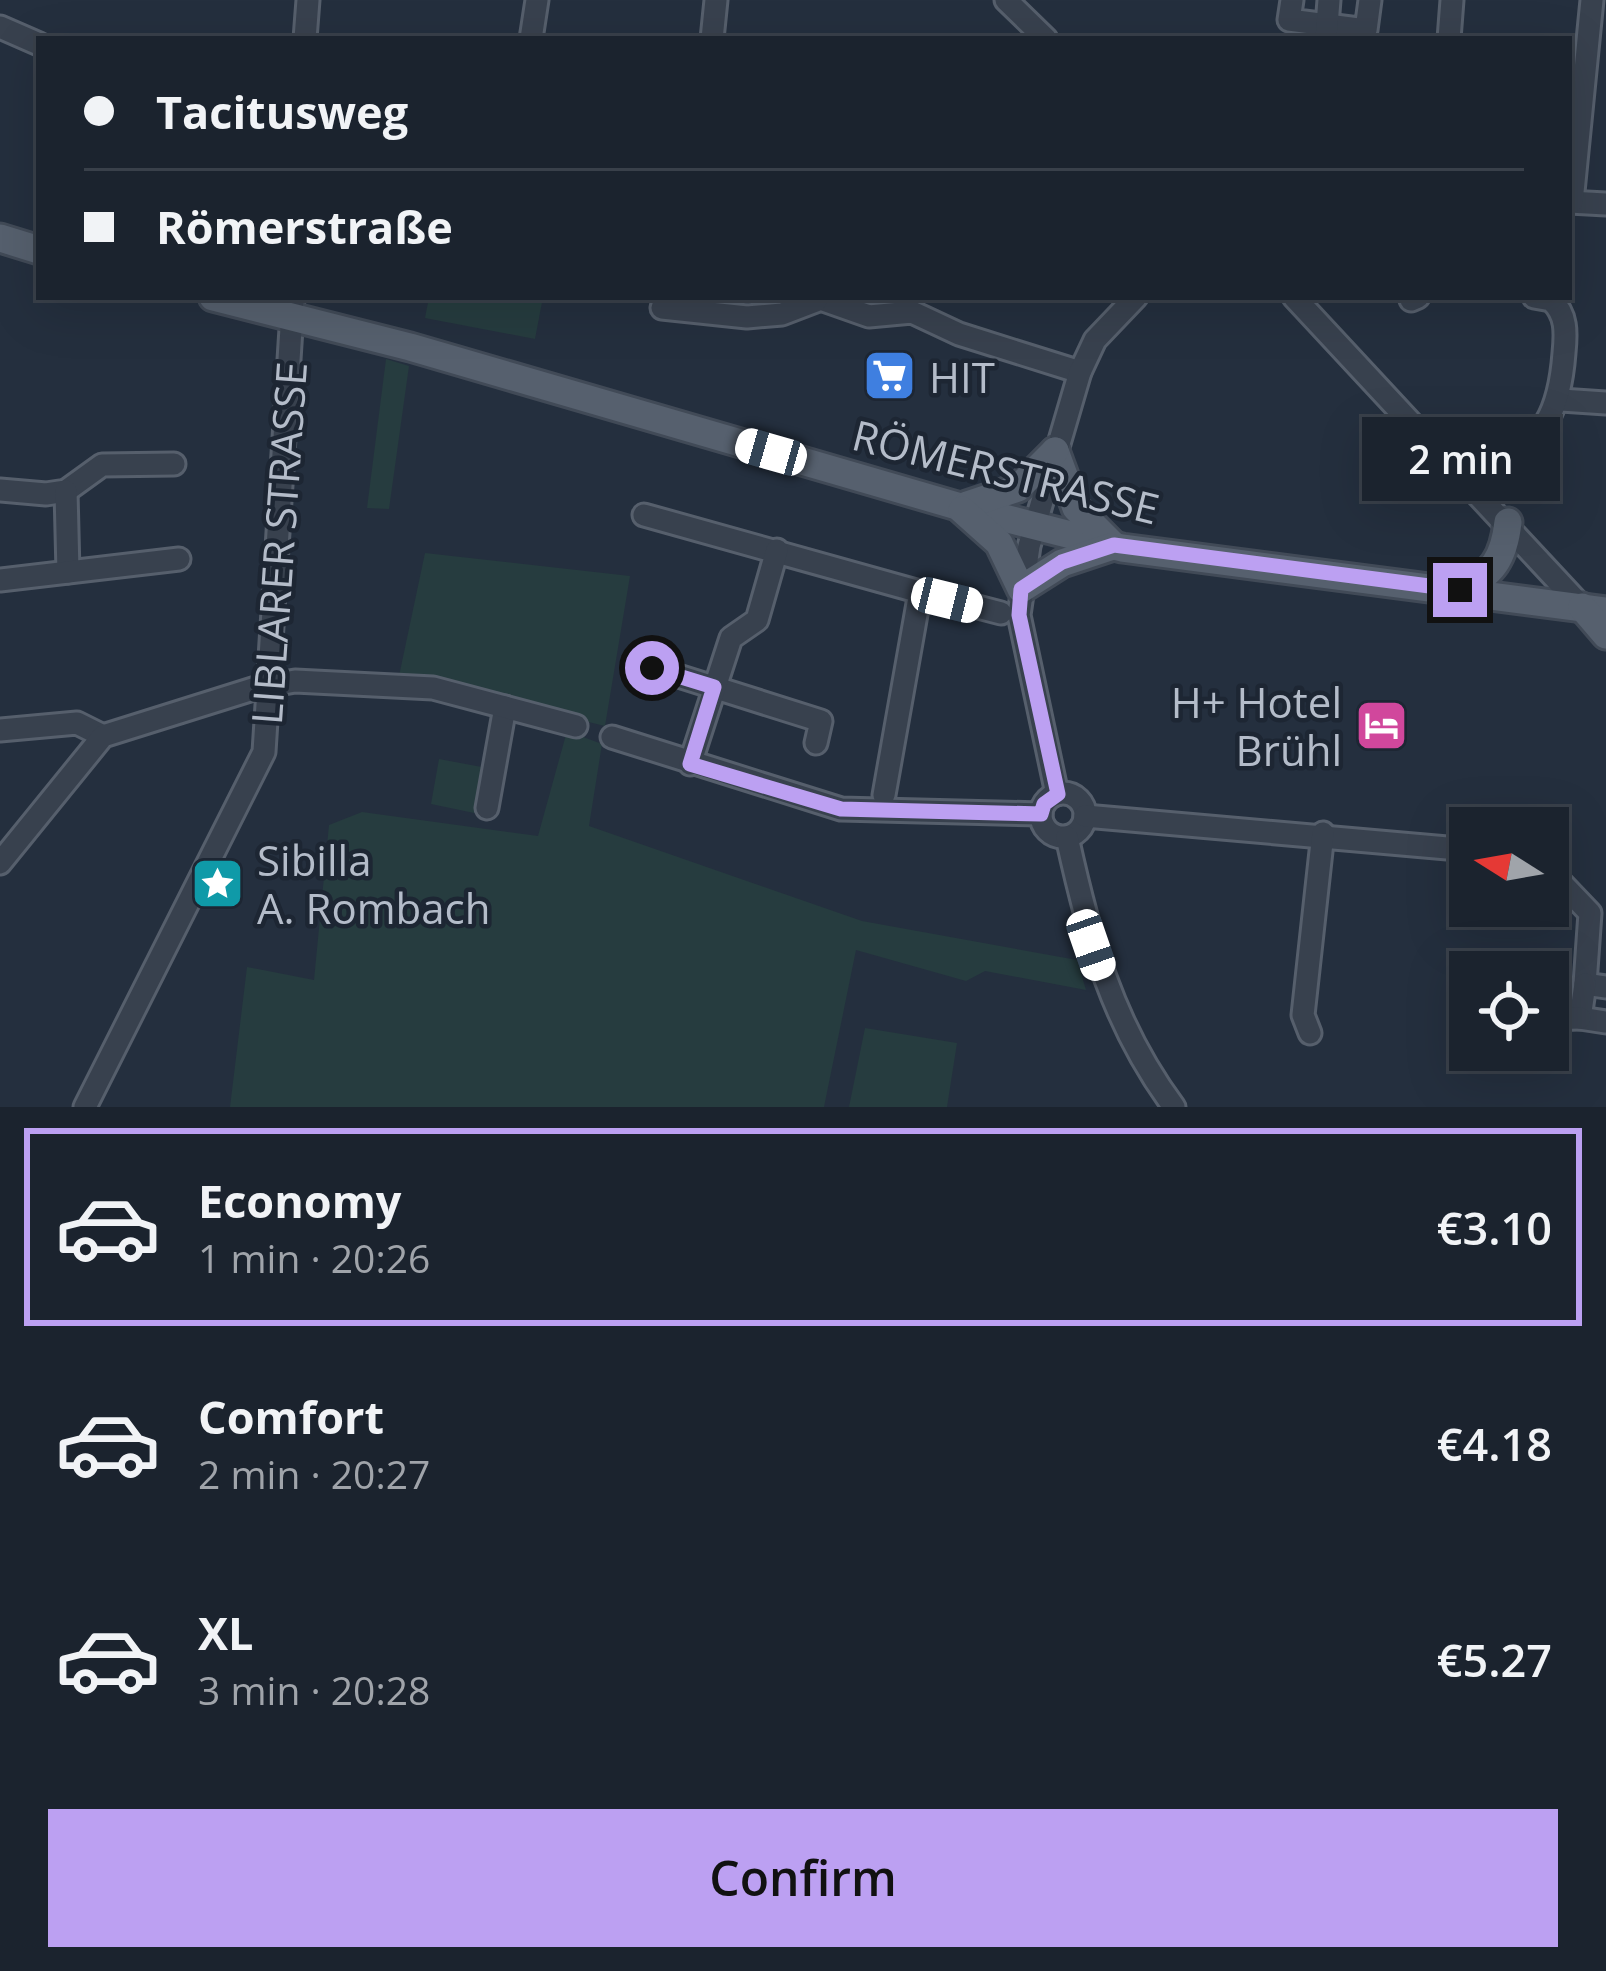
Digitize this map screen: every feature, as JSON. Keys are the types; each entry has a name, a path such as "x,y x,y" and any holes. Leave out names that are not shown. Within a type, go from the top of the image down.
{"main road":[{"path":"0,238 36,249"},
{"name":"RÖMERSTRASSE","path":"241,300 293,306 957,506 1114,545 1594,609"},
{"path":"1055,452 1076,508 1114,545 1062,562 1021,589 998,543 957,506 989,501 1018,488 1055,452"},
{"path":"1460,590 1482,580 1499,562 1508,522"},
{"path":"1594,609 1606,635"}],"street":[{"path":"305,36 308,0"},
{"path":"531,36 537,0"},
{"path":"712,36 716,0"},
{"path":"1006,0 1043,36"},
{"path":"1292,0 1289,20 1326,32 1366,29 1370,0"},
{"path":"1326,32 1329,0"},
{"path":"1449,36 1452,0"},
{"path":"1572,184 1592,0"},
{"path":"0,27 36,43"},
{"path":"1572,202 1606,205"},
{"path":"662,308 747,317 782,314 814,300"},
{"path":"819,300 869,316 912,312 959,334 1080,372"},
{"path":"1058,794 1022,646 1021,589 1080,372 1094,340 1133,300"},
{"path":"1297,300 1594,609"},
{"path":"1477,491 1552,419 1561,400 1564,320 1550,300"},
{"name":"LIBLARER STRASSE","path":"85,1107 264,752 272,685 293,306"},
{"path":"1561,400 1606,404"},
{"path":"0,490 66,491 102,464 174,464"},
{"path":"66,491 68,572"},
{"path":"644,515 1001,613"},
{"path":"690,764 730,638 757,620 777,550"},
{"path":"0,580 179,559"},
{"path":"884,795 920,592"},
{"path":"652,668 821,721 816,743"},
{"path":"0,863 103,736 123,725 272,685 433,688 576,725"},
{"path":"487,808 506,707"},
{"path":"0,730 77,723 103,736"},
{"path":"612,737 841,809 1041,814"},
{"path":"1058,794 1077,798 1085,816 1080,830 1067,837 1049,832 1041,814 1044,804 1058,794"},
{"path":"1085,816 1323,833 1449,848"},
{"path":"1310,1034 1303,1016 1323,833"},
{"path":"1067,837 1091,945 1110,999 1174,1107"},
{"path":"1569,891 1590,913 1595,986 1580,1018"},
{"path":"1569,1018 1606,1022"}],"green space":[{"path":"428,300 542,300 535,339 425,318"},
{"path":"386,359 409,366 389,509 367,508"},
{"path":"425,553 630,576 605,726 399,676"},
{"path":"567,731 602,744 589,826 862,921 1077,960 1086,990 985,971 966,981 856,950 824,1107 230,1107 247,967 314,980 329,825 362,812 538,836"},
{"path":"439,759 487,768 479,814 431,804"},
{"path":"865,1028 957,1043 947,1107 849,1107"}],"place":[{"name":"HIT","path":"890,376"},
{"name":"H+ Hotel Brühl","path":"1381,725"},
{"name":"Sibilla A. Rombach","path":"218,883"}],"route":[{"path":"652,668 714,687 690,764 858,812 1023,816 1041,814 1044,804 1058,794 1022,646 1021,589 1062,562 1114,545 1201,561 1460,590"}]}
